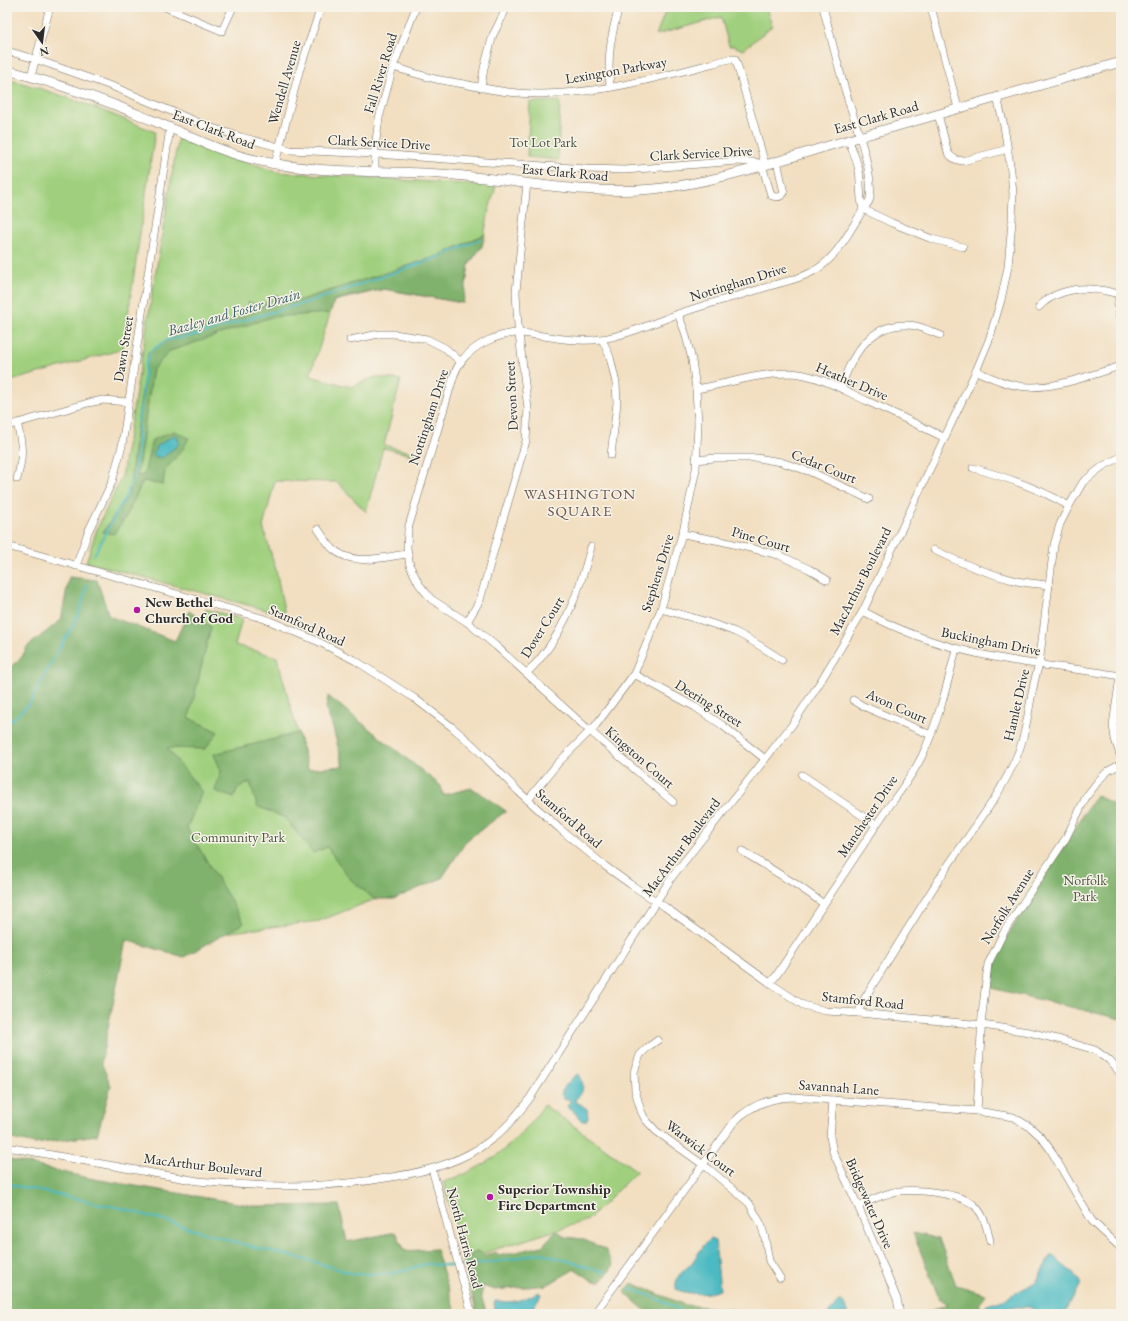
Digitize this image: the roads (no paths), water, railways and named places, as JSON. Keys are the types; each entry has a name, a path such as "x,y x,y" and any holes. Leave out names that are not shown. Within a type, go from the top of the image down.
{"main road":[{"name":"East Clark Road","path":"7,70 31,76 116,106 233,154 275,164 312,169 450,174 527,183 626,191 695,183 763,165 1121,62"}],"street":[{"path":"31,76 50,7"},
{"path":"165,7 222,30 233,7"},
{"name":"Wendell Avenue","path":"275,164 299,72 321,7"},
{"name":"Fall River Road","path":"375,171 375,148 379,118 393,66 416,7"},
{"path":"481,88 484,68 493,35 507,7"},
{"path":"610,86 608,72 610,42 619,7"},
{"name":"Nottingham Drive","path":"590,731 496,646 467,622 438,604 424,591 412,572 408,554 408,529 450,386 461,362 468,354 488,341 497,338 519,333 588,341 626,334 678,314 788,281 812,272 828,261 841,246 852,230 863,209 870,201 871,186 823,7"},
{"path":"931,7 958,108"},
{"name":"Clark Service Drive","path":"7,51 35,59 114,87 209,127 280,148 296,151 376,154 586,170 625,170 737,161 753,162 763,165"},
{"name":"Lexington Parkway","path":"393,66 429,78 481,88 510,92 549,94 583,91 653,78 734,59 737,64 763,165"},
{"name":"MacArthur Boulevard","path":"7,1147 198,1181 262,1186 314,1186 345,1184 405,1175 432,1169 475,1150 502,1131 530,1098 656,901 688,855 792,725 819,684 863,611 976,371 989,340 1001,300 1008,266 1013,194 1008,149 997,97"},
{"path":"938,114 948,153 952,158 963,161 1008,149"},
{"name":"Dawn Street","path":"76,566 88,532 112,482 122,446 170,128"},
{"path":"849,140 858,169 860,200 863,209 932,239 963,247"},
{"path":"763,165 771,195 777,197 782,196 784,189 777,161"},
{"name":"Devon Street","path":"467,622 480,600 526,441 528,409 516,292 527,183"},
{"path":"1039,307 1044,300 1074,290 1090,288 1120,292 1118,306 1121,325"},
{"name":"Stephens Drive","path":"528,800 558,763 590,731 634,674 661,609 683,534 696,469 698,424 696,389 692,360 685,332 678,314"},
{"path":"841,388 846,372 857,351 868,339 880,330 896,326 917,326 940,335"},
{"path":"350,340 379,334 394,334 427,339 446,348 461,362"},
{"path":"602,339 610,357 616,383 617,403 611,455"},
{"path":"976,371 999,381 1020,386 1037,387 1058,384 1121,366"},
{"name":"Heather Drive","path":"696,389 787,373 812,377 841,388 945,438"},
{"path":"7,426 103,400 128,402"},
{"path":"17,423 22,443 18,479"},
{"name":"Hamlet Drive","path":"859,1013 861,1004 943,874 994,799 1009,773 1017,756 1027,723 1039,664 1054,546 1060,524 1083,482 1103,466 1121,457"},
{"name":"Cedar Court","path":"696,460 714,458 757,458 781,462 811,472 870,499"},
{"path":"973,468 1005,477 1031,487 1069,506"},
{"path":"318,529 333,549 343,556 359,560 374,560 408,554"},
{"name":"Pine Court","path":"683,534 721,541 779,555 809,569 827,580"},
{"name":"Stamford Road","path":"7,546 265,619 317,641 356,661 414,698 452,727 475,747 528,800 605,866 803,1005 826,1011 982,1025 1029,1032 1095,1050 1109,1060 1121,1074"},
{"name":"Dover Court","path":"527,673 546,652 568,615 582,582 591,547"},
{"path":"934,550 988,572 1018,581 1048,585"},
{"path":"661,609 734,632 760,645 782,660"},
{"name":"Buckingham Drive","path":"863,611 903,631 931,642 956,649 995,658 1121,673"},
{"name":"Manchester Drive","path":"770,983 916,766 931,736 940,712 956,649"},
{"path":"1121,673 1113,725 1115,739 1121,758"},
{"name":"Deering Street","path":"634,674 695,707 722,725 765,759"},
{"name":"Avon Court","path":"853,700 863,706 931,736"},
{"name":"Kingston Court","path":"590,731 673,802"},
{"name":"Norfolk Avenue","path":"977,1111 982,1025 988,964 1005,930 1066,838 1086,797 1108,771 1121,764"},
{"path":"802,775 876,825"},
{"path":"742,851 797,885 824,904"},
{"name":"Warwick Court","path":"658,1040 640,1055 634,1072 633,1081 637,1100 643,1115 651,1126 714,1173 749,1203 761,1224 769,1261 780,1278"},
{"name":"Savannah Lane","path":"594,1314 734,1122 755,1105 780,1097 977,1111 1013,1117 1024,1122 1036,1131 1050,1150 1092,1221 1121,1248"},
{"name":"Bridgewater Drive","path":"833,1100 830,1136 833,1152 858,1206 897,1299 900,1314"},
{"name":"North Harris Road","path":"432,1169 472,1314"},
{"path":"858,1206 887,1193 899,1191 956,1196 974,1205 981,1214 986,1222 990,1241"}],"water":[{"path":"174,435 178,437 179,444 162,458 154,456 153,453 157,446"},
{"path":"579,1074 583,1088 581,1094 575,1099 576,1103 587,1109 588,1117 586,1121 582,1121 572,1110 569,1109 567,1106 570,1100 564,1098 561,1094 568,1082"},
{"path":"710,1239 715,1241 720,1290 698,1294 676,1289 676,1283 679,1275 691,1264"},
{"path":"1050,1256 1053,1256 1079,1279 1081,1283 1064,1314 1042,1314 1029,1307 1009,1307 988,1310 985,1307 1003,1300 1037,1281"},
{"path":"539,1292 541,1295 529,1314 496,1314 494,1304 495,1301 516,1301"},
{"path":"840,1300 844,1303 848,1314 828,1314"}],"waterway":[{"name":"Bazley and Foster Drain","path":"94,555 127,493 135,472 138,419 142,400 145,367 150,351 167,340 200,334 318,299 439,257 481,239"},
{"name":"Bazley and Foster Drain","path":"7,723 30,703 71,629 80,610 87,585"},
{"path":"7,1184 125,1209 242,1244 315,1262 353,1274 391,1274 426,1264 455,1266 501,1261 541,1253 605,1272"},
{"path":"630,1289 651,1296 689,1314"}],"place":[{"name":"New Bethel Church of God","path":"137,610"},
{"name":"Superior Township Fire Department","path":"490,1197"}],"district":[{"name":"WASHINGTON SQUARE","path":"580,502"}],"park label":[{"name":"Tot Lot Park","path":"543,142"},
{"name":"Community Park","path":"238,837"},
{"name":"Norfolk Park","path":"1085,888"}]}
